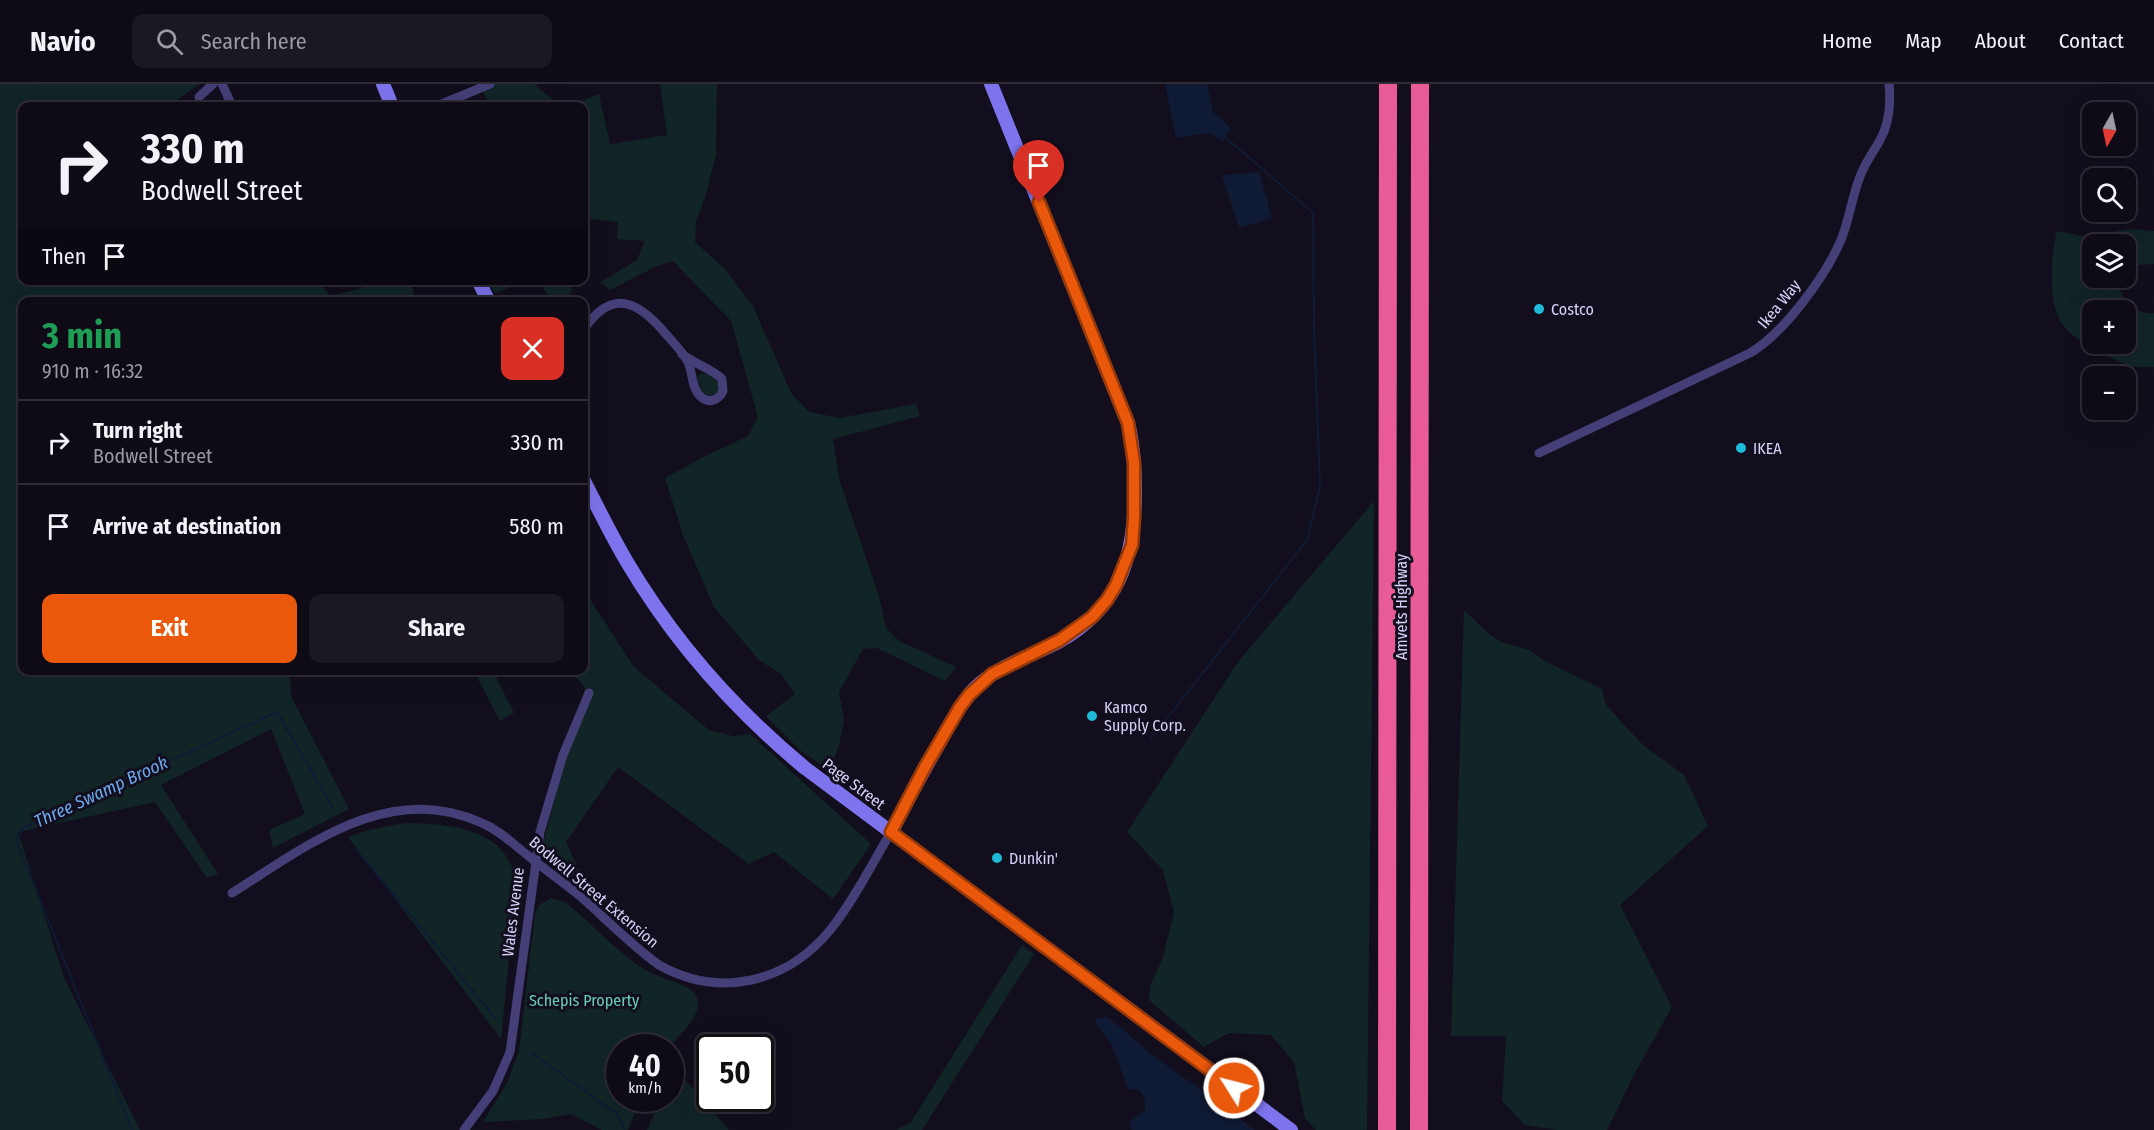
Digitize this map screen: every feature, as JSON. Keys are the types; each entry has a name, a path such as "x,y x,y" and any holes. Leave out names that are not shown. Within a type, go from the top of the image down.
{"highway":[{"name":"Amvets Highway","path":"1387,1130 1388,84"},
{"name":"Amvets Highway","path":"1419,1130 1420,84"}],"main road":[{"path":"383,84 390,102"},
{"path":"891,832 942,737 969,695 992,674 1060,640 1092,617 1116,585 1129,556 1133,535 1134,463 1128,423 991,84"},
{"name":"Page Street","path":"588,489 618,547 645,590 679,638 749,718 792,757 1291,1130"}],"street":[{"path":"199,97 213,84"},
{"path":"222,84 230,102"},
{"path":"447,102 490,84"},
{"name":"Ikea Way","path":"1539,453 1750,353 1774,336 1798,307 1841,239 1863,168 1886,128 1890,107 1888,84"},
{"path":"588,324 603,309 620,304 632,305 648,314 689,364 695,388 703,398 710,400 718,398 723,391 724,383 719,376 682,354"},
{"path":"693,380 693,375 698,369 709,370"},
{"name":"Wales Avenue","path":"464,1130 493,1091 510,1052 542,822 556,776 589,693"},
{"name":"Bodwell Street Extension","path":"232,893 345,825 370,816 401,811 440,811 474,820 493,828 579,896 659,965 673,973 698,981 714,984 738,983 754,980 780,970 801,957 824,936 849,903 891,832"}],"green space":[{"path":"0,84 200,84 174,102 18,102 18,285 322,285 330,296 366,285 412,285 414,297 18,297 18,675 290,675 291,696 349,809 273,848 269,830 305,814 271,729 161,785 218,874 207,878 155,802 18,832 64,978 140,1130 0,1130"},
{"path":"477,84 534,84 556,102 489,102"},
{"path":"660,84 717,84 716,154 706,195 696,221 695,242 724,268 753,306 791,393 809,412 840,418 916,404 920,416 833,439 840,482 879,596 886,628 899,641 956,667 945,681 877,648 863,649 839,692 844,720 839,745 830,770 802,752 766,716 795,694 781,674 759,660 714,607 683,535 665,478 748,436 758,417 731,321 673,261 657,266 610,290 601,282 637,260 645,241 617,239 618,222 588,220 588,102 580,102 599,94 610,144 667,135"},
{"path":"2133,229 2154,231 2154,264 2136,265 2136,234 2096,234"},
{"path":"2057,231 2082,236 2082,288 2119,288 2126,300 2082,300 2082,342 2066,329 2054,303 2052,265"},
{"path":"489,285 517,285 495,293"},
{"path":"542,285 572,285 571,294 565,297 548,297"},
{"path":"2136,308 2154,313 2154,367 2136,367 2104,354 2136,354"},
{"path":"702,373 710,375 718,382 717,393 710,396 703,393 697,378"},
{"path":"1374,501 1367,1130 1316,1130 1305,1118 1294,1062 1271,1035 1229,1033 1204,1047 1149,1000 1150,986 1162,960 1174,912 1163,870 1127,832 1238,662"},
{"path":"588,596 634,667 709,730 733,736 750,734 871,844 833,899 774,852 749,864 618,767 566,842 578,868 589,877 585,882 568,881 543,843 585,688 574,675 588,675"},
{"path":"1464,610 1490,635 1501,642 1530,650 1543,660 1602,689 1606,705 1643,745 1684,775 1708,826 1620,905 1672,1007 1636,1071 1607,1130 1558,1130 1525,1125 1502,1101 1506,1036 1451,1036"},
{"path":"476,675 495,675 514,713 500,721"},
{"name":"Schepis Property","path":"406,823 443,825 478,834 492,842 504,853 512,868 516,888 501,1039 348,837 372,829"},
{"name":"Schepis Property","path":"551,898 565,902 640,966 651,973 685,986 698,1000 693,1019 681,1034 606,1034 606,1112 635,1112 628,1130 602,1130 571,1114 542,1119 483,1122 507,1083 519,1051 535,914 539,905"},
{"path":"1022,945 1034,954 922,1130 896,1130 911,1122"},
{"path":"684,1078 696,1092 696,1112 713,1112 729,1130 647,1130 654,1112 684,1112"}],"water":[{"path":"1165,84 1207,84 1213,112 1231,128 1223,141 1208,133 1176,138"},
{"path":"1259,172 1272,218 1239,228 1222,175"},
{"path":"1106,1017 1158,1059 1255,1130 1131,1130 1130,1121 1145,1110 1145,1099 1139,1090 1129,1089 1127,1086 1112,1045 1096,1024 1095,1019"}],"waterway":[{"path":"1150,740 1307,540 1320,486 1314,331 1313,213 1223,135"},
{"name":"Three Swamp Brook","path":"132,1130 16,840 23,828 277,712 333,808"},
{"name":"Three Swamp Brook","path":"356,849 495,1018"},
{"name":"Three Swamp Brook","path":"532,1053 617,1114 625,1130"}],"place":[{"name":"Costco","path":"1539,309"},
{"name":"IKEA","path":"1741,448"},
{"name":"Kamco Supply Corp.","path":"1092,716"},
{"name":"Dunkin'","path":"997,858"}],"route":[{"path":"1039,202 1128,423 1134,463 1132,545 1116,585 1092,617 1060,640 992,674 969,695 925,767 891,832 1234,1088"}]}
